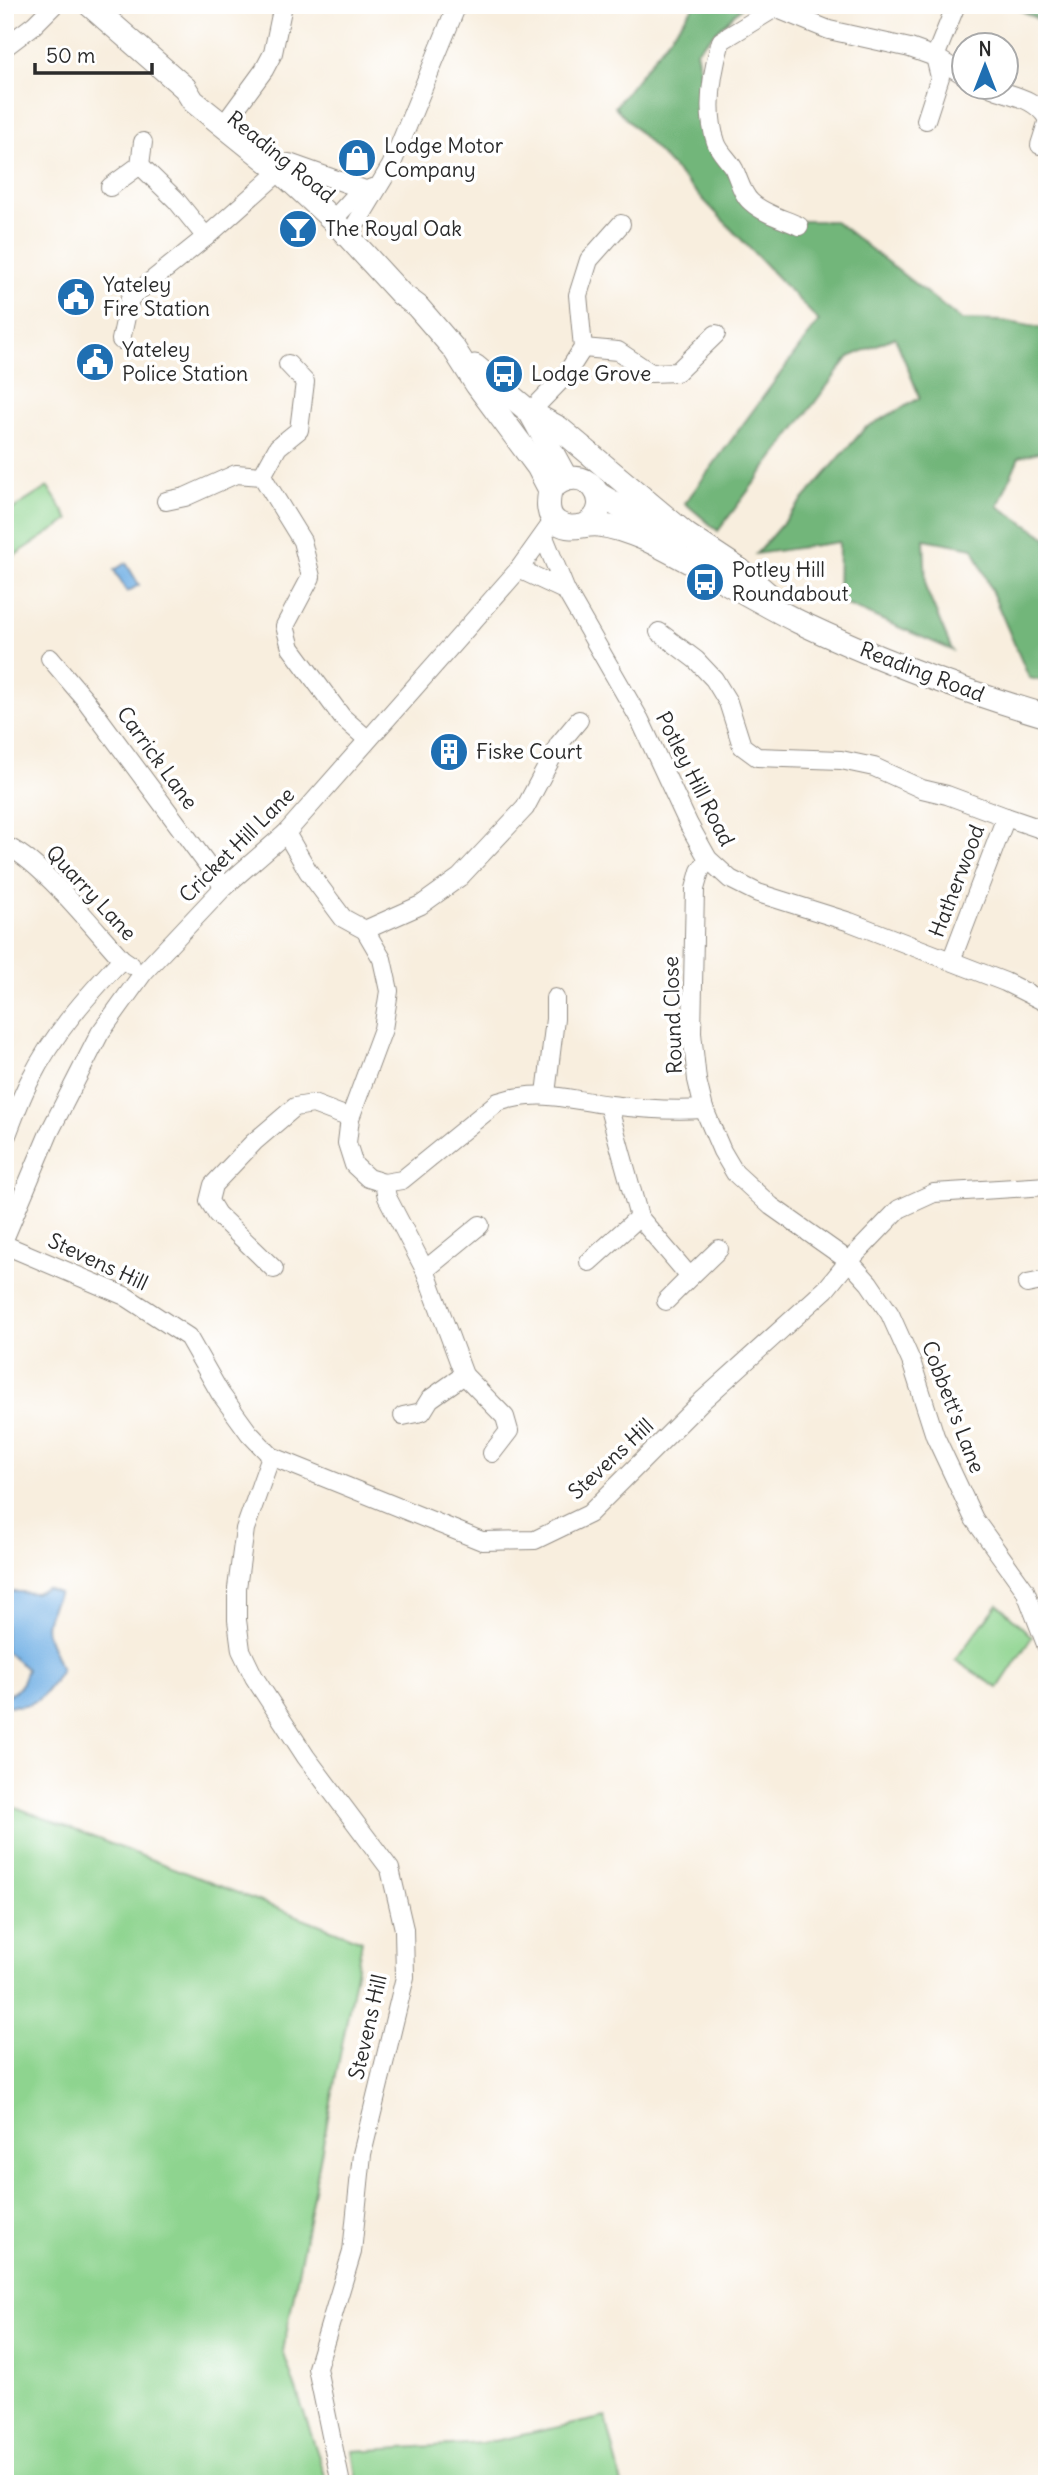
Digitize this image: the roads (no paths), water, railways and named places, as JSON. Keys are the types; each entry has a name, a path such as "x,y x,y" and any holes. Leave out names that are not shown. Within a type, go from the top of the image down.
{"main road":[{"name":"Reading Road","path":"90,5 185,88 199,91 227,121 285,167 345,222 401,294 417,306 454,349 477,385 532,458 558,484"},
{"name":"Reading Road","path":"454,349 530,412 559,428 687,535 740,570 799,621"},
{"name":"Reading Road","path":"530,412 558,484 548,507 549,528 599,525 642,538 799,621 926,676 1047,716"},
{"name":"Reading Road","path":"558,484 583,479 592,485 598,494 704,557 740,570"},
{"path":"585,525 596,516 598,494"}],"street":[{"path":"5,47 34,25 54,5"},
{"path":"227,121 273,53 283,5"},
{"path":"345,222 391,166 457,5"},
{"path":"926,120 940,77 935,57 956,5"},
{"path":"799,226 751,202 717,145 712,125 712,95 715,62 722,41 776,6 829,30 910,48 935,57 950,66"},
{"path":"1020,98 1032,102 1042,110 1047,120 1040,145"},
{"path":"110,187 140,164 143,142"},
{"path":"140,164 176,200 206,237"},
{"path":"121,340 130,298 206,237 285,167 372,188"},
{"path":"530,412 565,376 583,348 578,295 589,260 621,224"},
{"path":"583,348 618,351 651,373 677,372 716,334"},
{"path":"262,475 278,447 299,430 305,382 288,364"},
{"path":"166,501 185,497 236,474 262,475"},
{"path":"262,475 302,541 311,577 285,626 291,648 342,716 367,739"},
{"name":"Cricket Hill Lane","path":"5,1237 49,1133 100,1032 144,972 224,887 286,833 519,569 549,528"},
{"name":"Potley Hill Road","path":"549,528 566,591 640,720 689,825 708,859 730,878 758,893 850,922 1005,982 1047,1003"},
{"path":"519,569 566,591"},
{"name":"Hatherwood","path":"659,632 696,660 714,679 728,702 742,746 757,757 841,760 874,768 922,789 947,795 1047,831"},
{"name":"Carrick Lane","path":"50,658 85,698 224,887"},
{"path":"365,930 421,905 460,877 524,808 559,744 579,720"},
{"name":"Hatherwood","path":"951,961 1006,817"},
{"path":"286,833 343,918 365,930 382,958 389,992 383,1029 350,1118 347,1143 354,1165 368,1178 384,1183 402,1180 498,1102 532,1094 668,1111 704,1109"},
{"name":"Quarry Lane","path":"5,846 16,849 35,864 122,959 144,972"},
{"name":"Round Close","path":"708,859 700,871 695,889 692,956 692,1032 697,1080 704,1109 722,1152 735,1173 771,1206 849,1261"},
{"path":"5,1140 30,1080 56,1039 87,996 122,959"},
{"path":"545,1094 555,1019 555,998"},
{"path":"274,1269 217,1214 209,1201 212,1185 254,1142 295,1107 313,1104 350,1118"},
{"path":"608,1105 639,1217 690,1277"},
{"path":"384,1183 387,1197 425,1270 464,1375 505,1417 509,1431 492,1453"},
{"path":"849,1261 899,1209 934,1193 1047,1186"},
{"path":"589,1262 639,1217"},
{"path":"425,1270 480,1225"},
{"name":"Stevens Hill","path":"5,1245 125,1296 188,1337 220,1393 249,1433 271,1456 482,1541 535,1540 589,1514 702,1401 826,1289 849,1261"},
{"path":"666,1301 719,1249"},
{"name":"Cobbett's Lane","path":"849,1261 869,1283 890,1314 911,1360 936,1436 974,1519 1025,1590 1047,1647"},
{"path":"1027,1284 1047,1280"},
{"path":"403,1416 422,1412 430,1399 464,1375"},
{"name":"Stevens Hill","path":"271,1456 245,1529 237,1588 241,1650 254,1677 306,1757 390,1869 404,1929 405,1977 362,2154 352,2252 317,2368 341,2484"}],"water":[{"path":"126,563 139,585 127,592 114,570"},
{"path":"46,1588 59,1593 48,1616 46,1632 61,1670 46,1692 34,1702 7,1705 5,1698 20,1687 27,1669 5,1651 5,1591 35,1593"}],"place":[{"name":"Lodge Motor Company","path":"357,158"},
{"name":"The Royal Oak","path":"298,229"},
{"name":"Yateley Fire Station","path":"76,297"},
{"name":"Yateley Police Station","path":"95,362"},
{"name":"Lodge Grove","path":"504,374"},
{"name":"Potley Hill Roundabout","path":"705,582"},
{"name":"Fiske Court","path":"449,752"}]}
